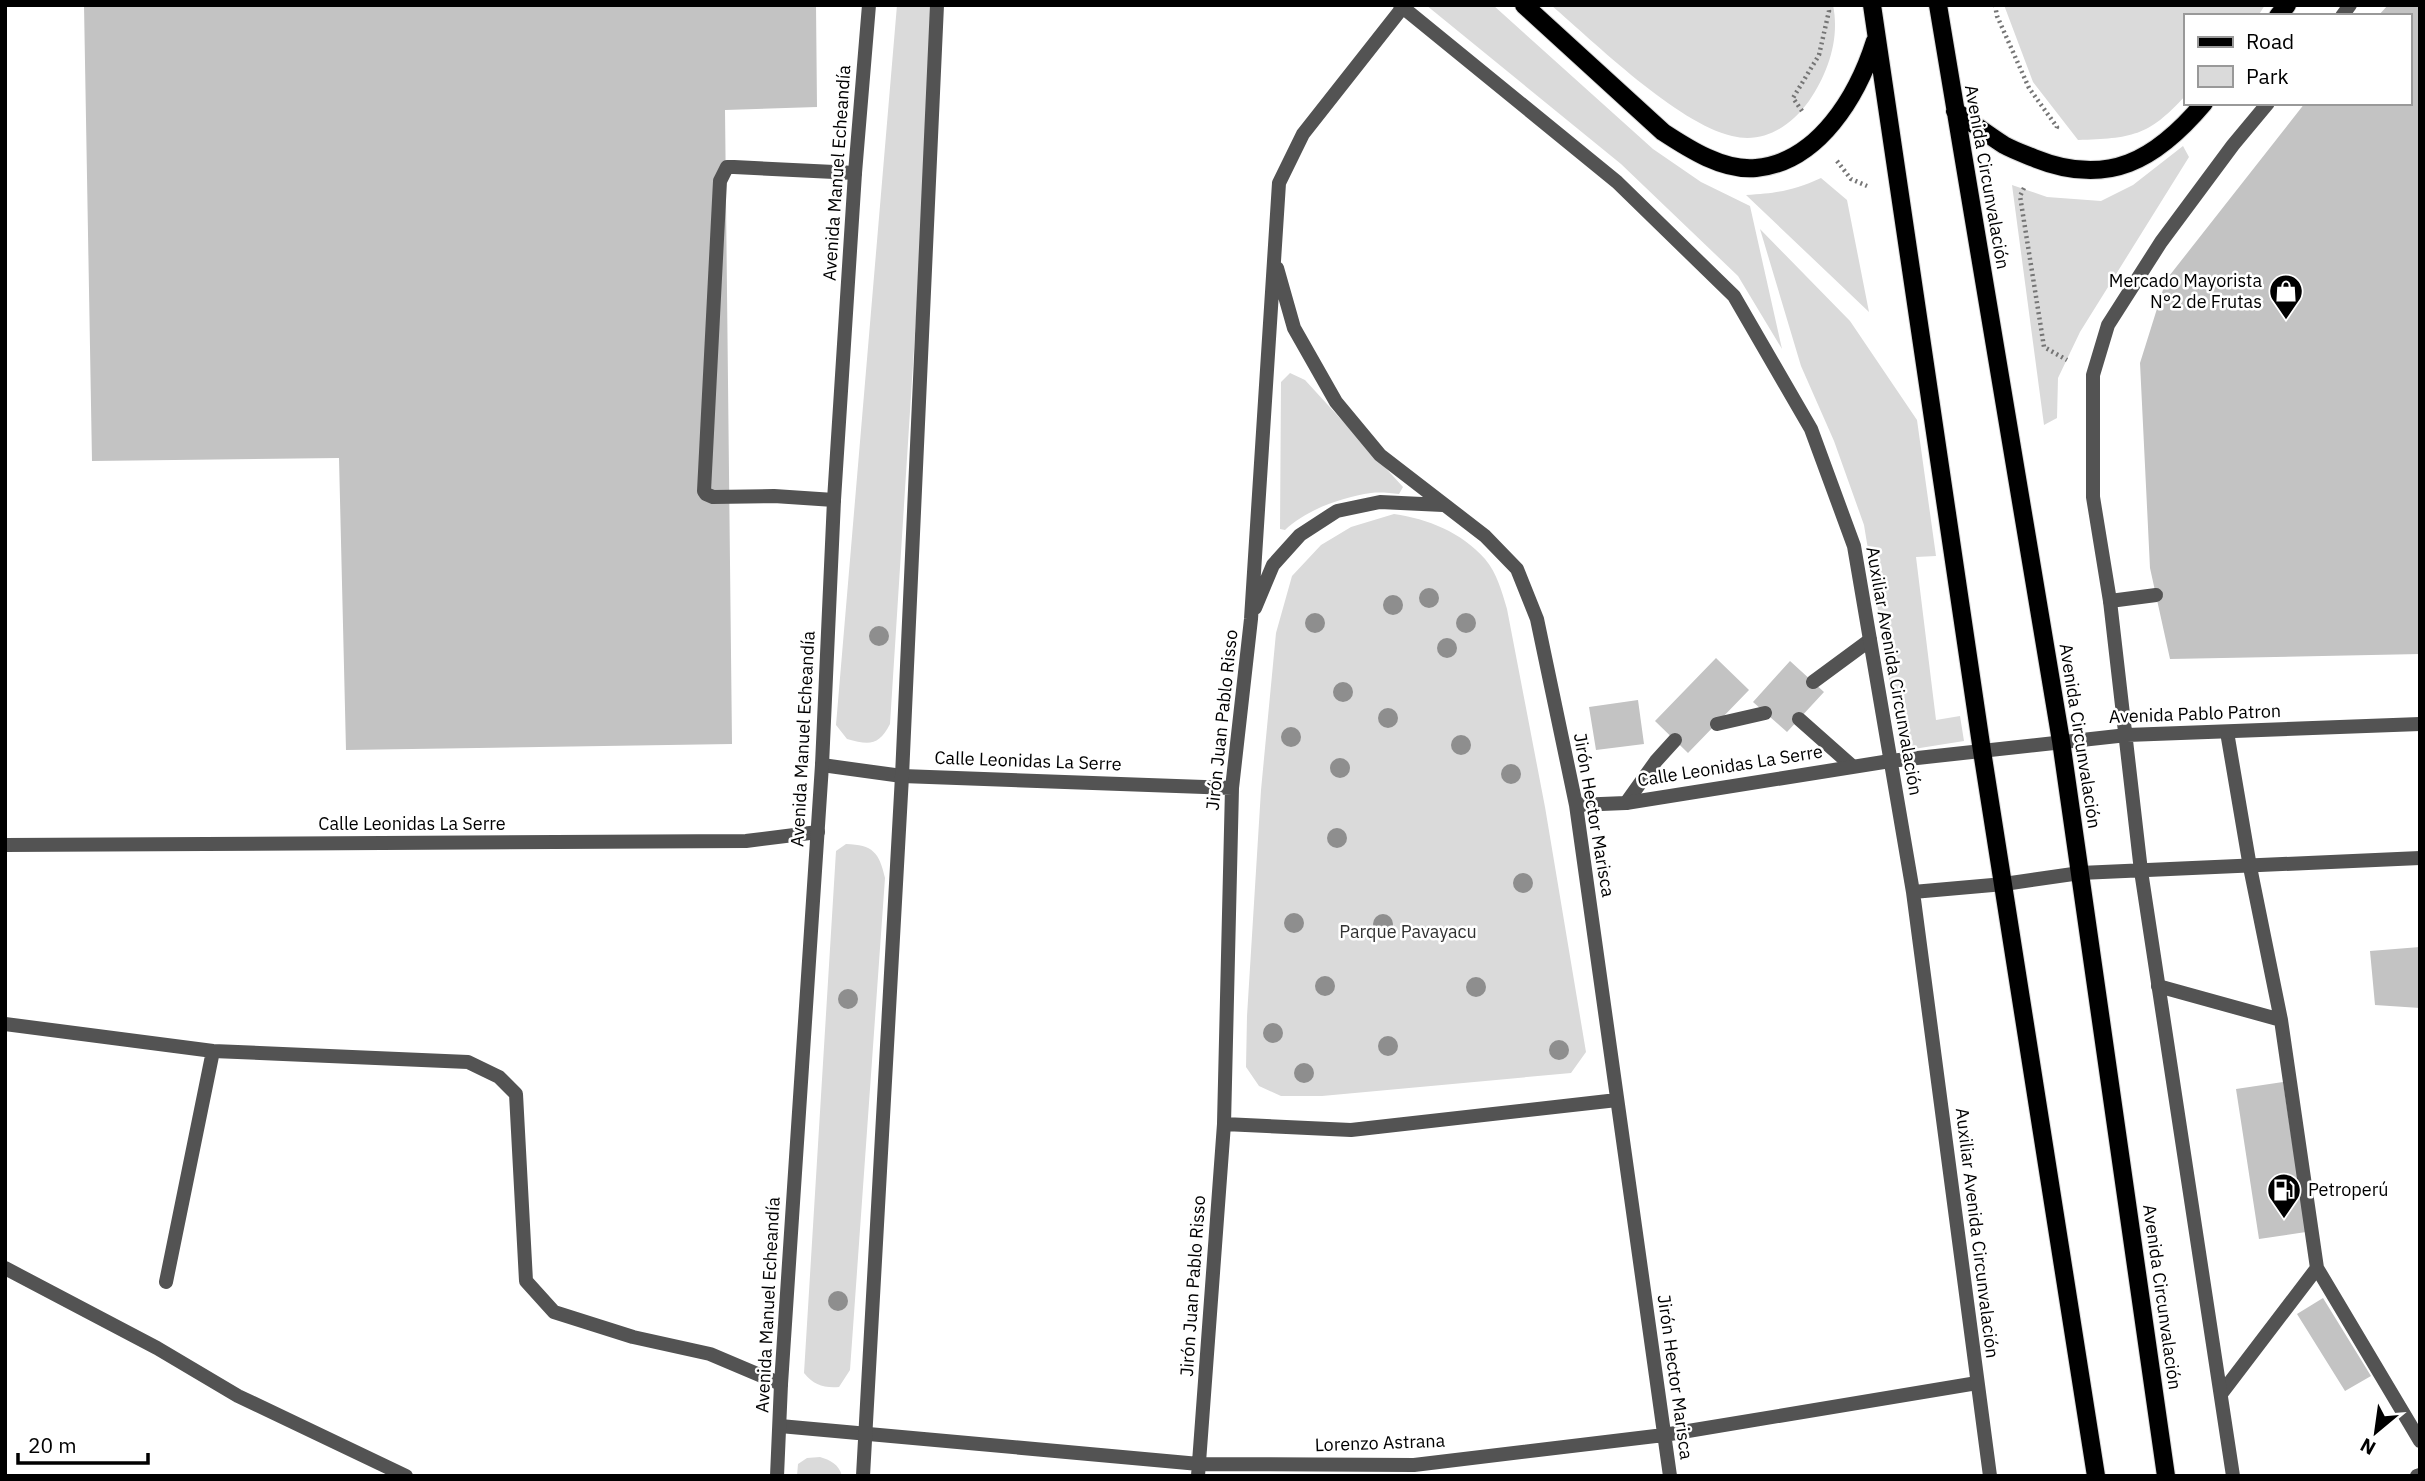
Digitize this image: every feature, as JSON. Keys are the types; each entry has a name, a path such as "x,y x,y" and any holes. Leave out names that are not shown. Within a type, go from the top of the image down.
{"main road":[{"path":"1524,5 1662,132 1707,157 1730,165 1755,168 1779,163 1799,153 1820,136 1852,97 1876,38"},
{"path":"1872,5 1982,751 2096,1476"},
{"name":"Avenida Circunvalación","path":"1938,5 2062,741 2166,1476"},
{"path":"1955,111 2007,146 2040,160 2074,169 2100,170 2130,163 2150,154 2168,141 2202,105"}],"street":[{"name":"Avenida Manuel Echeandía","path":"777,1476 822,765 834,500 855,173 869,5"},
{"path":"863,1476 902,776 937,5"},
{"name":"Jirón Juan Pablo Risso","path":"1198,1470 1224,1124 1232,788 1251,619 1279,183 1303,134 1401,6"},
{"name":"Auxiliar Avenida Circunvalación","path":"1401,6 1617,182 1734,296 1811,429 1854,546 1870,639 1913,892 1990,1476"},
{"path":"2234,1476 2141,871 2110,601 2093,497 2093,375 2108,325 2161,242 2266,105"},
{"path":"834,500 774,496 713,497 704,491 719,195 722,173 727,167 855,173"},
{"name":"Jirón Hector Marisca","path":"1274,256 1294,328 1336,402 1380,455 1485,536 1517,569 1537,619 1576,805 1670,1476"},
{"path":"1251,619 1273,565 1300,535 1337,511 1380,502 1444,506"},
{"path":"2110,601 2157,596"},
{"path":"1813,682 1870,639"},
{"path":"1717,724 1765,713"},
{"path":"1799,719 1852,766"},
{"name":"Avenida Pablo Patron","path":"1890,761 2127,735 2420,724"},
{"path":"2227,732 2250,867 2281,1020 2318,1268 2420,1441"},
{"path":"1626,803 1656,761 1675,740"},
{"name":"Calle Leonidas La Serre","path":"1576,805 1626,803 1890,761"},
{"name":"Calle Leonidas La Serre","path":"822,765 902,776 1232,788"},
{"name":"Calle Leonidas La Serre","path":"5,845 746,841 818,832"},
{"path":"1913,892 2004,884 2080,873 2420,858"},
{"path":"2158,986 2281,1020"},
{"path":"5,1024 213,1051 468,1062 499,1077 516,1094 526,1280 554,1312 634,1337 710,1354 781,1384"},
{"path":"166,1282 213,1051"},
{"path":"1224,1124 1351,1130 1617,1100"},
{"path":"5,1268 157,1348 238,1396 406,1476"},
{"path":"2221,1394 2318,1268"},
{"name":"Lorenzo Astrana","path":"780,1426 866,1432 1198,1470 1414,1465 1664,1434 1977,1383"}],"path":[{"path":"1995,5 1997,16 2029,88 2057,127 2020,196 2044,346 2093,375"}],"green space":[{"path":"897,5 936,5 890,724 882,736 867,743 847,739 836,725"},
{"path":"1426,5 1493,5 1653,149 1701,182 1750,206 1782,349 1738,276 1621,164"},
{"path":"1551,5 1833,5 1835,30 1827,67 1802,110 1776,131 1744,138 1710,128 1662,99"},
{"path":"2004,5 2265,5 2259,14 2184,14 2184,97 2160,120 2138,133 2078,140 2033,82"},
{"path":"2183,146 2189,157 2080,332 2058,378 2057,418 2044,425 2012,185 2047,197 2101,201 2133,185"},
{"path":"1821,178 1847,200 1869,312 1746,195 1785,191"},
{"path":"1760,229 1850,321 1917,420 1936,556 1916,557 1936,720 1960,716 1964,741 1901,751 1864,525 1834,441 1801,366"},
{"path":"1290,373 1305,380 1403,487 1399,494 1374,493 1348,498 1325,505 1303,516 1285,530 1280,529 1281,382"},
{"name":"Parque Pavayacu","path":"1394,514 1431,523 1465,541 1489,564 1501,589 1545,807 1586,1052 1571,1073 1322,1096 1281,1096 1259,1086 1246,1067 1261,790 1276,633 1292,576 1321,545 1351,527"},
{"path":"846,844 869,848 877,856 885,878 850,1370 839,1387 833,1387 815,1383 804,1373 836,851"},
{"path":"820,1457 834,1463 842,1476 797,1476 798,1464 807,1458"}],"building":[{"path":"84,5 816,5 817,107 725,110 732,744 346,750 339,458 92,461"},
{"name":"Mercado Mayorista N°2 de Frutas","path":"2388,5 2420,5 2420,654 2170,659 2150,568 2140,363 2166,280 2303,105 2411,105 2411,14 2380,14"},
{"path":"1716,658 1749,690 1688,753 1655,721"},
{"path":"1790,661 1824,692 1787,732 1753,702"},
{"path":"1638,700 1644,744 1596,750 1589,707"},
{"path":"2420,947 2420,1008 2375,1005 2370,951"},
{"path":"2283,1082 2306,1232 2259,1239 2236,1089"},
{"path":"2323,1298 2371,1376 2345,1391 2297,1314"}],"place":[{"name":"Mercado Mayorista N°2 de Frutas","path":"2286,321"},
{"name":"Petroperú","path":"2284,1220"}]}
